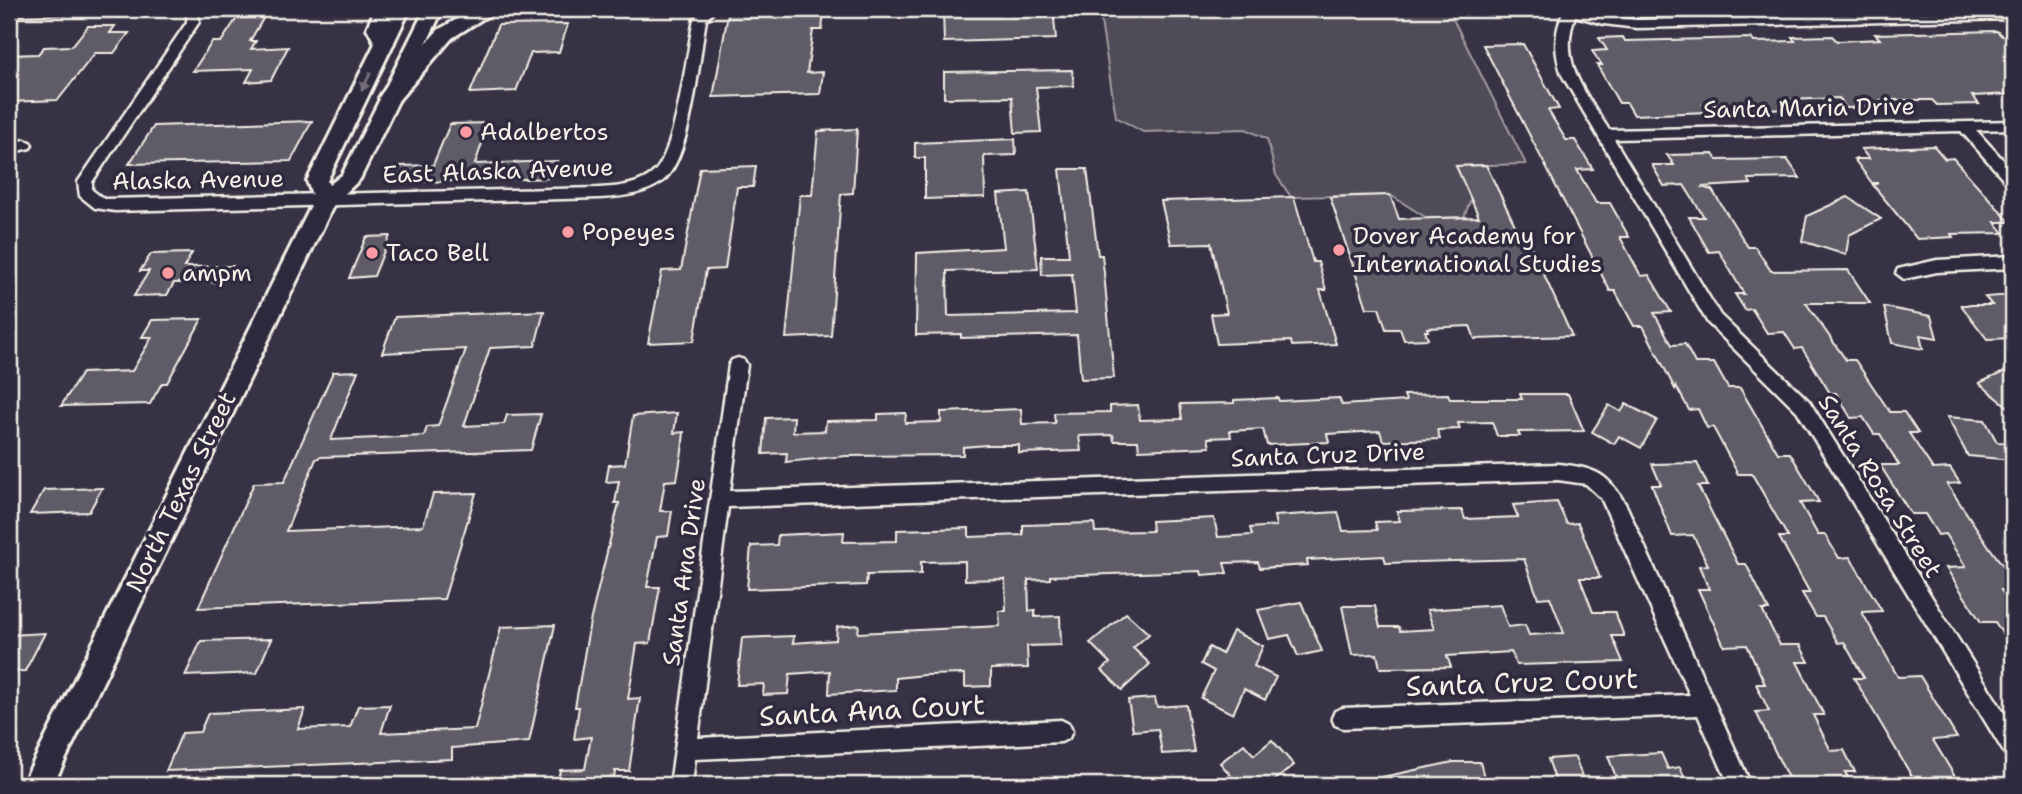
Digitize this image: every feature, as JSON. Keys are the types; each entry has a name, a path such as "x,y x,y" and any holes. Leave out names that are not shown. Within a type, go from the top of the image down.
{"main road":[{"path":"384,9 377,28 384,43"},
{"name":"North Texas Street","path":"325,200 317,181 401,9"},
{"name":"North Texas Street","path":"37,785 325,200 350,178 435,9"},
{"path":"389,98 446,34 488,9"}],"street":[{"path":"9,11 92,9"},
{"name":"Alaska Avenue","path":"187,9 193,13 193,22 91,169 85,182 85,192 100,204 116,206 325,200"},
{"name":"East Alaska Avenue","path":"325,200 616,192 646,183 662,174 668,165 677,138 701,19 710,9"},
{"path":"1568,10 1605,20 1637,24 2013,16"},
{"name":"Santa Rosa Street","path":"1568,10 1561,33 1560,51 1569,75 1714,319 1803,406 2013,746"},
{"name":"Santa Maria Drive","path":"1606,135 2013,125"},
{"path":"1965,127 2013,180"},
{"path":"9,148 25,145"},
{"path":"1904,273 1937,266 2013,262"},
{"name":"Santa Ana Drive","path":"681,785 738,366"},
{"name":"Santa Cruz Drive","path":"721,499 1558,472 1592,475 1608,490 1620,513 1740,785"},
{"name":"Santa Cruz Court","path":"1342,718 1703,705"},
{"name":"Santa Ana Court","path":"686,749 1061,731"}],"shaded area":[{"path":"1099,9 1448,9 1526,164 1457,166 1471,199 1464,217 1427,218 1390,195 1291,197 1276,175 1267,139 1246,129 1143,132 1116,117"}],"building":[{"path":"1053,9 1056,39 944,42 943,11"},
{"path":"824,12 822,30 813,30 807,73 823,72 820,94 713,97 728,14"},
{"path":"264,17 250,41 256,41 251,49 288,47 271,80 246,82 253,69 193,71 212,42 221,42 237,18"},
{"path":"568,24 559,52 531,53 516,91 470,93 498,25"},
{"path":"88,26 115,26 110,33 129,33 114,53 95,53 58,100 9,102 9,55 38,54 44,47 72,46"},
{"path":"1997,31 2002,36 2013,36 2013,94 1972,96 1979,104 1937,105 1932,100 1881,100 1887,107 1846,108 1839,98 1790,100 1797,109 1755,110 1752,105 1703,105 1707,112 1634,115 1627,103 1619,103 1597,65 1602,65 1592,51 1607,50 1599,38 1623,37 1625,41 1751,38 1754,42 1795,41 1792,37 1832,36 1837,41 1880,39 1875,34"},
{"path":"1523,44 1559,109 1548,110 1566,140 1575,140 1593,169 1577,170 1596,203 1610,203 1629,237 1620,237 1641,276 1649,275 1671,312 1654,313 1672,345 1685,344 1695,363 1714,363 1728,388 1740,388 1778,453 1790,453 1819,502 1800,503 1818,535 1825,535 1839,558 1850,557 1882,611 1862,612 1898,677 1920,676 1957,738 1933,740 1960,785 1917,785 1854,678 1864,678 1844,642 1838,643 1823,617 1816,617 1802,593 1810,593 1779,537 1788,537 1752,474 1738,474 1713,427 1707,428 1698,409 1689,410 1676,386 1675,389 1643,326 1634,326 1615,291 1610,291 1483,45"},
{"path":"1072,70 1074,86 1036,87 1041,132 1015,133 1012,97 944,98 944,72"},
{"path":"312,121 291,161 129,164 154,126"},
{"path":"489,123 475,164 557,161 552,178 393,183 400,166 433,165 450,124"},
{"path":"857,129 853,193 841,194 831,336 786,338 800,195 812,195 818,131"},
{"path":"1015,139 1016,155 984,156 985,197 925,199 925,158 915,158 915,143"},
{"path":"1934,146 1945,159 1953,158 2010,222 1995,222 2004,233 1951,234 1953,237 1917,239 1873,185 1878,183 1872,183 1854,159 1869,159 1861,149"},
{"path":"1713,154 1717,160 1787,159 1800,178 1748,179 1751,184 1701,187 1712,190 1748,247 1755,247 1771,271 1848,270 1870,303 1806,303 1846,360 1855,360 1890,412 1904,412 1918,433 1909,433 1933,469 1950,468 1960,483 1947,484 2007,571 2013,571 2013,590 2001,590 2013,609 2013,650 1995,622 1981,622 1946,568 1966,567 1945,534 1938,535 1925,514 1911,514 1880,465 1899,465 1880,434 1874,434 1863,417 1851,418 1836,393 1830,393 1802,348 1795,349 1784,332 1767,333 1752,309 1745,310 1735,294 1744,294 1719,251 1709,252 1689,217 1704,217 1684,185 1664,186 1652,165 1674,165 1667,155"},
{"path":"1486,165 1523,242 1529,242 1572,336 1475,339 1470,326 1427,328 1428,331 1425,331 1428,339 1404,340 1400,329 1386,329 1379,308 1367,308 1330,197 1390,195 1399,219 1479,217 1456,166"},
{"path":"756,166 753,187 737,187 725,269 706,270 694,341 648,343 662,271 681,270 700,168"},
{"path":"1060,169 1087,169 1098,255 1102,255 1114,378 1081,379 1077,335 961,338 961,334 916,335 917,253 1004,248 998,194 1029,192 1038,269 947,271 948,316 1076,313 1072,274 1042,275 1041,256 1069,256"},
{"path":"1294,197 1313,262 1318,262 1326,290 1320,290 1336,344 1292,346 1291,341 1217,344 1211,314 1227,313 1211,243 1171,244 1161,201"},
{"path":"1848,197 1881,219 1849,235 1846,255 1802,241 1807,216"},
{"name":"Taco Bell","path":"390,236 374,276 349,278 366,237"},
{"path":"192,253 184,267 233,266 224,282 174,283 167,295 134,296 149,271 140,271 151,254"},
{"path":"2013,295 2013,338 1987,339 1961,305 1992,305 1985,297"},
{"path":"1884,307 1931,316 1937,338 1920,335 1923,349 1892,343"},
{"path":"544,311 535,346 490,348 464,426 504,424 507,415 541,414 531,450 320,457 316,459 286,531 423,526 433,494 476,493 444,599 198,608 254,483 284,482 333,372 358,371 331,440 424,436 427,427 438,426 466,349 382,353 395,317"},
{"path":"202,319 167,383 162,383 150,404 61,406 82,373 132,371 152,337 142,337 152,320"},
{"path":"2013,368 2013,411 1979,383"},
{"path":"1448,394 1450,399 1522,399 1520,394 1568,394 1584,431 1518,432 1520,436 1497,436 1492,422 1458,423 1460,429 1437,430 1440,439 1383,441 1380,431 1327,434 1329,442 1267,445 1263,429 1230,431 1231,437 1208,438 1210,447 1139,450 1138,441 1114,441 1113,435 1079,436 1081,451 1019,453 1019,445 987,445 963,447 963,455 846,456 786,462 787,453 763,454 766,418 794,417 793,432 825,431 826,421 878,420 878,414 906,413 905,423 941,422 941,412 1021,409 1022,424 1055,423 1054,413 1110,412 1110,406 1138,405 1140,420 1182,419 1180,404 1234,403 1234,400 1278,398 1279,401 1339,398 1342,405 1406,401 1404,395"},
{"path":"1626,404 1657,420 1641,448 1619,436 1614,444 1592,432 1609,405 1621,412"},
{"path":"677,413 674,433 684,432 677,480 665,481 660,511 672,511 668,536 657,537 647,587 660,587 650,643 637,644 628,699 640,698 629,771 615,771 613,785 557,785 560,770 585,769 591,737 574,739 579,707 575,707 590,622 619,503 615,503 619,481 606,482 609,465 625,464 633,416"},
{"path":"1947,417 1985,420 1997,442 2013,443 2013,460 1968,456"},
{"path":"1697,463 1708,486 1698,486 1738,564 1746,564 1769,610 1762,610 1780,645 1800,645 1809,662 1797,662 1824,715 1813,715 1831,751 1844,750 1855,772 1845,772 1852,785 1814,785 1812,780 1789,780 1756,712 1769,711 1756,684 1765,684 1747,645 1724,646 1698,589 1709,589 1699,566 1708,565 1693,535 1672,536 1652,485 1661,485 1652,464"},
{"path":"102,488 89,512 30,514 44,490"},
{"path":"1557,502 1567,524 1578,523 1600,578 1580,578 1593,612 1615,612 1624,636 1612,636 1623,662 1516,665 1511,652 1447,656 1451,667 1380,668 1377,654 1352,655 1342,606 1375,606 1380,627 1399,627 1400,631 1434,629 1427,610 1500,605 1508,627 1525,625 1529,635 1564,633 1550,597 1538,598 1524,559 1386,563 1384,556 1307,560 1308,565 1260,568 1258,562 1224,563 1227,573 1202,575 1201,571 1050,576 1050,579 1028,580 1029,611 1035,610 1035,617 1060,616 1061,645 1027,646 1028,668 991,669 991,686 965,687 965,674 925,675 896,678 896,690 829,694 830,671 790,674 788,694 763,695 764,684 737,685 742,638 794,636 793,643 836,640 837,627 859,625 858,633 1000,626 999,611 1006,611 1005,579 965,580 965,561 921,562 921,574 867,575 866,585 747,589 751,546 777,545 778,535 844,532 843,542 897,541 897,530 969,528 969,537 1023,535 1023,525 1094,523 1095,532 1152,531 1151,521 1214,518 1218,537 1252,535 1250,528 1276,526 1274,516 1338,512 1343,531 1377,530 1375,522 1400,521 1397,511 1462,510 1465,519 1518,517 1513,505"},
{"path":"1301,602 1322,651 1298,656 1289,635 1269,639 1258,610"},
{"path":"1126,613 1149,634 1133,648 1150,664 1122,690 1102,670 1110,663 1090,643"},
{"path":"555,625 529,742 452,748 452,759 166,771 182,733 200,732 208,713 305,709 298,729 350,727 358,706 390,705 381,733 475,729 501,627"},
{"path":"1233,631 1263,646 1254,666 1276,677 1265,700 1244,689 1233,714 1201,698 1214,671 1201,664 1209,647 1222,654"},
{"path":"45,633 25,671 9,672 9,635"},
{"path":"271,639 257,673 185,676 201,641"},
{"path":"1155,698 1157,707 1186,705 1194,752 1162,754 1158,729 1133,731 1128,700"},
{"path":"1272,740 1294,765 1269,785 1239,785 1220,763 1244,744 1254,755"},
{"path":"1661,753 1668,769 1680,767 1688,785 1619,785 1608,756"},
{"path":"1575,757 1585,785 1557,785 1548,759"},
{"path":"1453,762 1480,762 1486,785 1383,785 1382,777"}],"place":[{"name":"Adalbertos","path":"466,132"},
{"name":"Popeyes","path":"568,232"},
{"name":"Dover Academy for International Studies","path":"1339,250"},
{"name":"Taco Bell","path":"372,253"},
{"name":"ampm","path":"168,273"}]}
